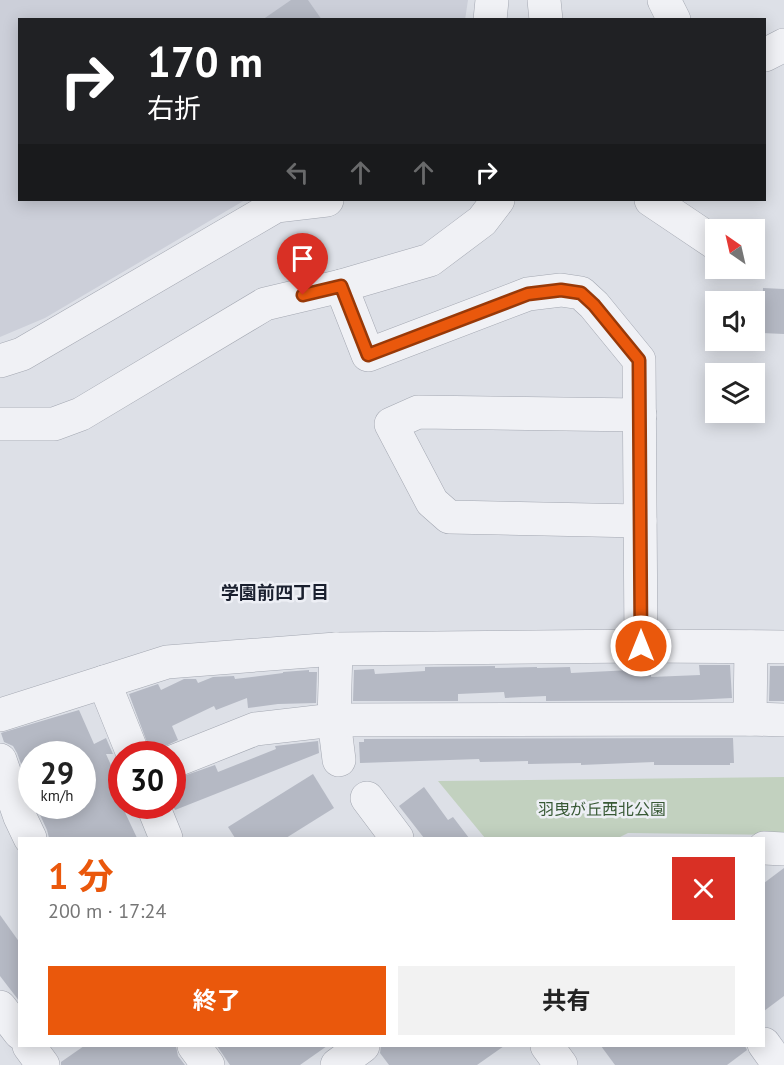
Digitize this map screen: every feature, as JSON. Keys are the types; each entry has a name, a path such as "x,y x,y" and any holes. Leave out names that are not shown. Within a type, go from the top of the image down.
{"street":[{"path":"490,18 492,0"},
{"path":"544,0 546,18"},
{"path":"664,0 673,18"},
{"path":"766,54 784,45"},
{"path":"0,362 22,354 276,206 318,201"},
{"path":"0,424 54,424 81,414 265,304 341,286 430,260 483,221 497,201"},
{"path":"652,201 705,236"},
{"path":"341,286 368,355 528,294 561,290 581,293 594,305 639,360 641,646"},
{"path":"640,415 418,412 391,424 432,502 449,517 640,521"},
{"path":"0,715 167,662 336,649 641,646 784,648"},
{"path":"750,718 751,647"},
{"path":"336,649 334,720 339,760"},
{"path":"104,682 128,741"},
{"path":"186,756 255,729 334,720 750,718 784,720"},
{"path":"0,760 30,837"},
{"path":"367,798 396,837"},
{"path":"158,819 166,837"},
{"path":"765,848 784,849"},
{"path":"0,1007 18,1030"},
{"path":"765,1045 779,1065"},
{"path":"30,1047 43,1065"},
{"path":"195,1047 208,1065"},
{"path":"337,1065 364,1047"},
{"path":"366,1047 382,1065"},
{"path":"548,1047 561,1065"}],"shaded area":[{"path":"0,0 468,0 465,18 18,18 18,201 243,201 45,318 0,337"}],"green space":[{"name":"羽曳が丘西北公園","path":"784,777 784,835 628,833 620,837 484,837 438,781"}],"building":[{"path":"291,0 308,0 321,18 265,18"},
{"path":"763,288 784,289 784,334 765,333 765,291"},
{"path":"699,665 730,665 732,698 546,701 546,696 505,698 504,692 458,694 458,701 353,701 354,670 374,669 375,674 425,671 425,667 570,667 571,673 651,669 651,677 700,675"},
{"path":"770,666 784,666 784,701 769,701"},
{"path":"309,670 309,672 317,672 316,703 248,708 247,698 216,710 214,706 172,726 178,740 176,741 147,741 129,694 158,684 161,690 184,679 196,679 198,683 213,677 234,676 235,679"},
{"path":"79,710 93,741 18,741 18,756 13,746 4,742 1,733"},
{"path":"106,738 108,743 108,754 106,754 108,758 108,819 128,819 137,837 49,837 42,819 96,819 96,743"},
{"path":"733,738 734,763 730,765 654,765 654,762 581,765 581,763 528,764 528,761 480,762 479,759 360,763 359,742 364,742 364,739"},
{"path":"318,741 319,753 186,806 186,775 215,765 218,772 276,749 275,746"},
{"path":"313,774 334,808 288,837 234,837 228,827"},
{"path":"424,787 448,820 453,817 468,837 423,837 399,806"},
{"path":"784,868 784,996 765,1010 765,882"},
{"path":"0,915 18,940 18,999 0,976"},
{"path":"83,1047 176,1047 178,1056 185,1065 61,1065 61,1062"},
{"path":"218,1047 326,1047 300,1065 230,1065"},
{"path":"381,1047 503,1047 477,1065 389,1065 380,1053"},
{"path":"602,1047 746,1047 747,1050 727,1065 615,1065"}],"district":[{"name":"学園前四丁目","path":"275,592"}],"route":[{"path":"303,295 341,286 368,355 528,294 561,290 581,293 594,305 639,360 641,646"}]}
